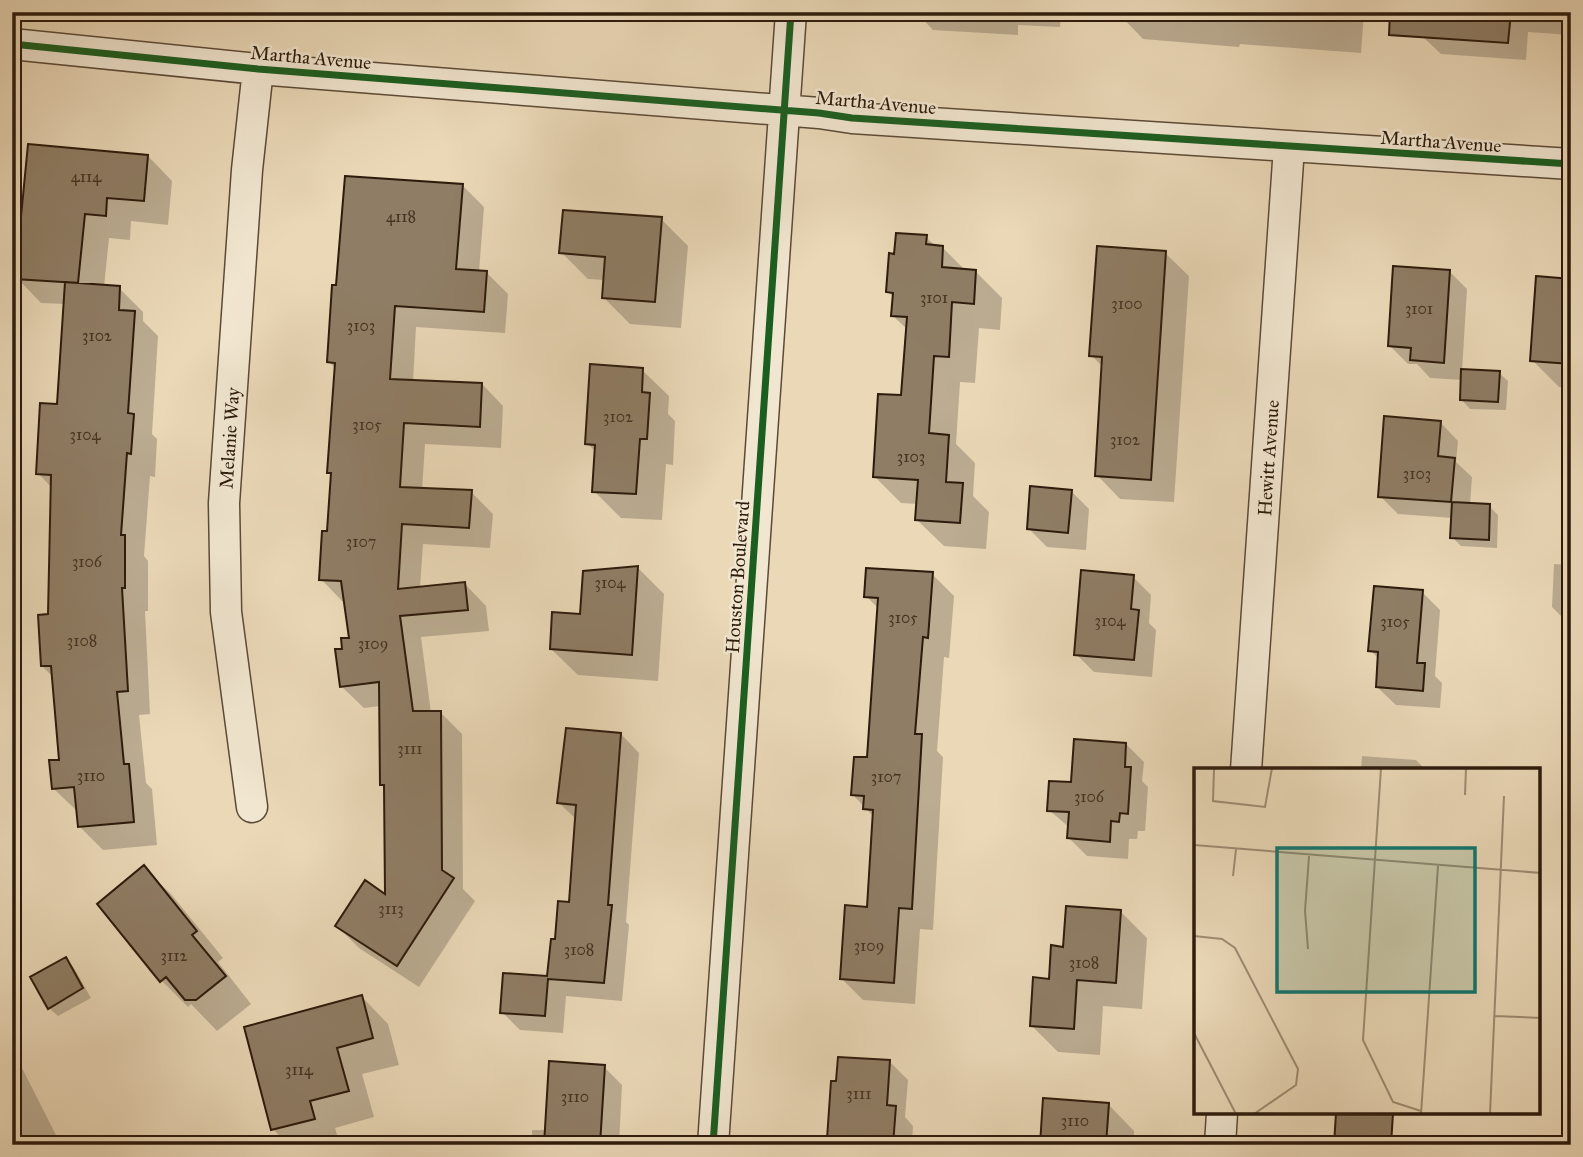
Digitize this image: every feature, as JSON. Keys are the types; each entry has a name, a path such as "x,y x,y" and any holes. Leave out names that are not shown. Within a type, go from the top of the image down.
{"street":[{"name":"Houston Boulevard","path":"713,1145 791,12"},
{"name":"Martha Avenue","path":"12,44 258,69 785,112 1571,164"},
{"name":"Melanie Way","path":"252,807 226,612 225,503 247,170 258,69"},
{"name":"Hewitt Avenue","path":"1246,768 1289,147"},
{"path":"1220,1145 1222,1115"}],"building":[{"path":"1390,12 1511,12 1508,43 1389,35"},
{"path":"28,144 148,155 144,201 107,198 106,216 85,214 78,283 15,279"},
{"path":"345,176 463,184 456,269 487,271 484,312 395,306 390,379 482,383 480,427 404,423 400,487 472,490 469,528 402,524 398,589 465,582 468,610 400,616 413,711 441,711 442,870 454,878 397,966 335,926 365,880 385,894 379,682 340,687 335,649 342,649 341,638 349,638 341,581 319,580 322,531 327,531 331,473 327,473 335,363 327,362 332,285 336,285"},
{"path":"563,210 662,217 655,302 602,298 605,257 559,253"},
{"path":"896,233 927,235 926,244 943,246 942,267 976,270 974,304 952,302 949,357 934,356 929,433 949,435 946,482 963,483 960,523 915,520 918,480 873,477 878,394 901,395 907,317 891,316 893,293 886,292 889,253 894,254"},
{"path":"1097,246 1166,251 1151,480 1095,476 1102,357 1089,356"},
{"path":"1393,266 1450,270 1444,363 1410,360 1411,348 1388,346"},
{"path":"1536,276 1571,279 1571,364 1530,361"},
{"path":"65,282 120,286 119,310 135,311 128,413 134,414 131,454 127,453 121,535 125,535 125,588 122,588 128,691 117,692 124,764 129,764 134,822 78,827 74,787 52,789 49,760 59,760 51,666 41,666 38,615 48,614 51,475 36,474 40,403 57,404"},
{"path":"590,364 643,368 642,392 650,393 647,439 640,439 636,494 592,492 595,445 585,444"},
{"path":"1461,369 1500,371 1498,402 1460,400"},
{"path":"1384,416 1441,421 1438,456 1455,458 1451,502 1378,497"},
{"path":"1030,486 1072,490 1068,533 1027,529"},
{"path":"1452,502 1490,504 1489,540 1450,538"},
{"path":"638,566 632,655 550,649 552,612 580,614 583,571"},
{"path":"866,568 933,572 928,638 923,637 915,734 922,734 912,909 899,908 894,983 840,979 845,905 867,907 873,810 863,809 864,796 851,795 854,757 867,757 878,598 864,597"},
{"path":"1081,570 1134,575 1131,609 1139,610 1134,660 1074,655"},
{"path":"1374,586 1423,590 1417,663 1425,663 1423,691 1376,687 1378,652 1368,651"},
{"path":"566,728 621,733 608,905 612,905 604,983 548,979 545,1016 500,1013 503,973 547,976 551,939 555,939 558,901 569,902 576,805 557,803"},
{"path":"1074,739 1126,743 1125,767 1131,767 1128,814 1120,813 1119,822 1111,821 1110,842 1067,838 1069,812 1047,811 1049,781 1071,782"},
{"path":"144,865 197,931 192,935 226,976 196,1000 185,1000 166,977 160,982 97,904"},
{"path":"1066,906 1121,910 1116,983 1077,980 1074,1029 1030,1026 1033,977 1049,979 1051,945 1063,947"},
{"path":"66,957 83,988 48,1009 30,977"},
{"path":"362,995 373,1038 337,1048 349,1091 310,1101 315,1119 271,1130 244,1027"},
{"path":"838,1057 890,1060 887,1105 896,1106 893,1145 851,1145 852,1141 827,1139 831,1081 836,1081"},
{"path":"549,1061 605,1065 600,1145 544,1145"},
{"path":"1043,1098 1109,1103 1106,1145 1040,1145"},
{"path":"1336,1115 1393,1115 1391,1145 1334,1145"}],"cycle path":[{"path":"713,1145 791,12"},
{"path":"12,44 258,69 819,113 852,118 1571,164"}]}
